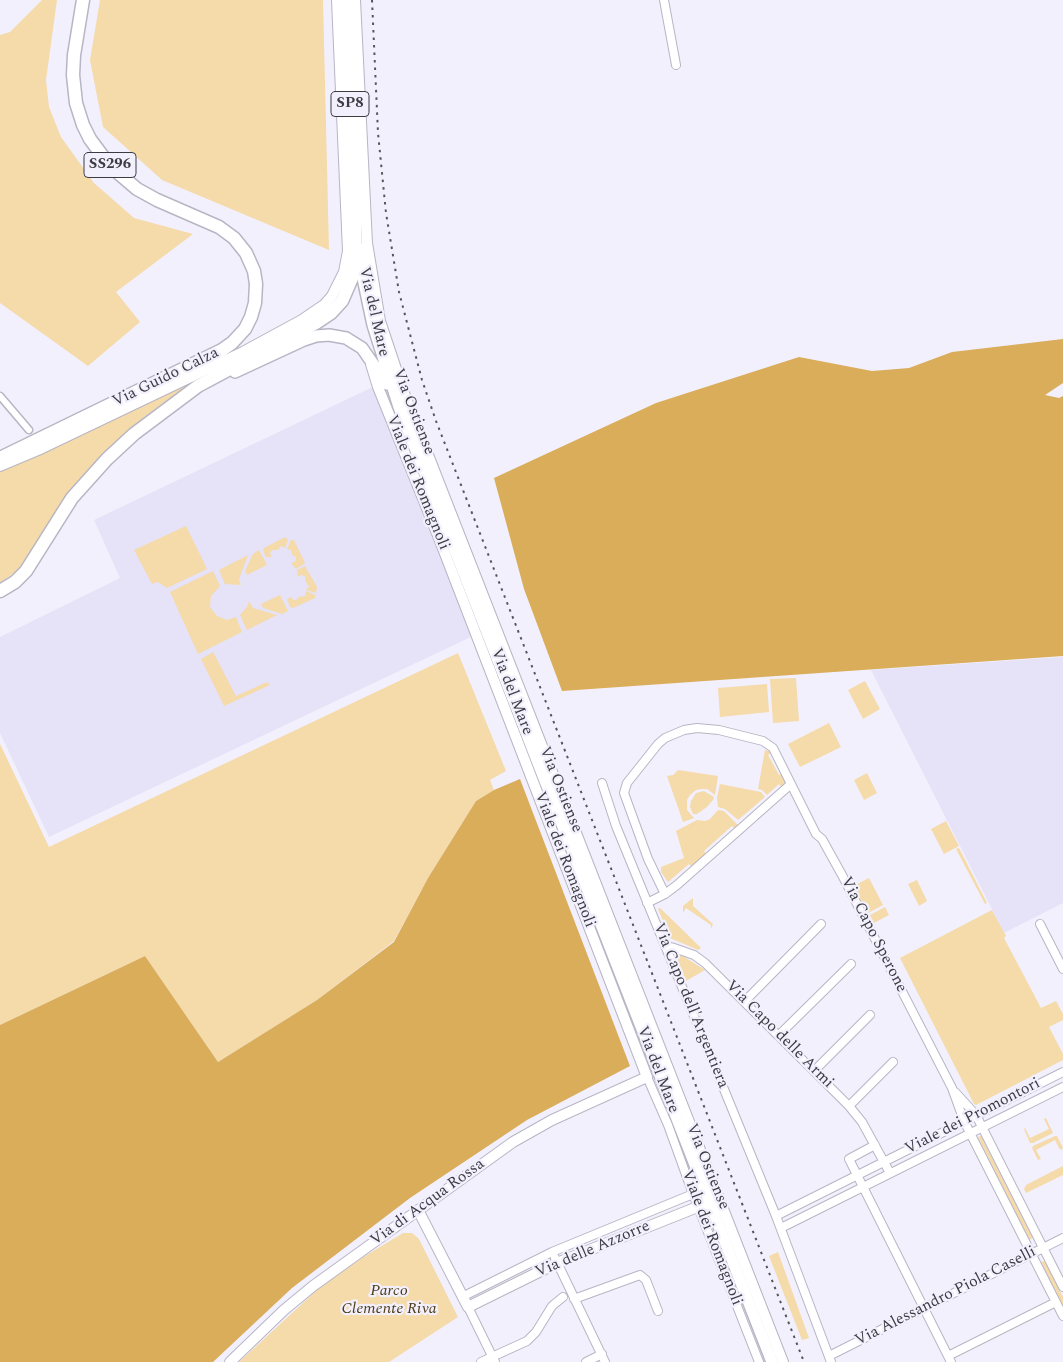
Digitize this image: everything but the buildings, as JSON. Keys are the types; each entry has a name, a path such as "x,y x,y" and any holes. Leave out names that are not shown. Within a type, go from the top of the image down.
{"main road":[{"name":"Via Guido Calza","path":"0,458 33,436 222,350 232,343 248,324 253,310 255,278 251,262 234,238 218,227 137,189 114,170 90,138 76,103 73,75 74,56 83,0"},
{"name":"Via del Mare","path":"345,0 355,207 363,278 380,351 399,408 714,1200 772,1362"},
{"name":"Viale dei Romagnoli","path":"0,591 15,582 26,571 72,498 94,472 134,434 198,386 316,323 337,307 346,293 355,267 355,207"},
{"name":"Viale dei Romagnoli","path":"183,398 298,342 316,336 333,335 346,338 362,348 384,378 399,408"},
{"path":"0,465 33,436"}],"street":[{"path":"0,465 38,450 243,352 302,320 320,308 332,296 344,272 348,251 336,0"},
{"name":"Via Ostiense","path":"355,0 367,243 380,321 405,396 714,1200 783,1362"},
{"path":"664,0 676,65"},
{"name":"Viale dei Romagnoli","path":"370,358 378,387 439,538 759,1362"},
{"path":"0,396 33,436"},
{"name":"Via Capo Sperone","path":"665,894 648,859 624,793 627,783 660,742 681,731 697,728 714,730 763,741 773,748 816,834 822,839 842,875 952,1088 964,1121 1063,1316"},
{"name":"Via Capo dell'Argentiera","path":"602,784 614,821 781,1228 830,1359"},
{"path":"648,903 665,894 791,784"},
{"path":"745,1001 821,924"},
{"path":"1040,924 1063,969"},
{"name":"Via Capo delle Armi","path":"665,946 676,948 699,958 745,1001 849,1106 862,1122 875,1146"},
{"path":"779,1035 851,964"},
{"path":"814,1071 870,1015"},
{"path":"849,1106 894,1062"},
{"name":"Viale dei Promontori","path":"776,1216 1063,1072"},
{"name":"Via di Acqua Rossa","path":"230,1362 306,1292 418,1210 531,1131 647,1077"},
{"name":"Viale dei Promontori","path":"781,1228 1063,1087"},
{"name":"Via Capo Sperone","path":"952,1088 976,1115 1063,1287"},
{"path":"890,1173 875,1146 849,1159 949,1359 1056,1302"},
{"name":"Via delle Azzorre","path":"462,1297 552,1252 693,1194"},
{"name":"Via delle Azzorre","path":"468,1307 557,1263 714,1200"},
{"path":"662,1206 667,1219"},
{"path":"418,1210 494,1359"},
{"name":"Via Alessandro Piola Caselli","path":"830,1359 924,1308 1063,1238"},
{"path":"552,1252 605,1362"},
{"path":"574,1300 640,1275 646,1280 658,1311"},
{"path":"481,1362 494,1359 527,1341 552,1306 563,1298"},
{"path":"586,1362 602,1354"}],"shaded area":[{"path":"1063,339 1063,383 1045,395 1059,398 1063,396 1063,656 562,691 524,589 494,478 656,403 799,357 872,371 909,368 952,352"},
{"path":"398,375 496,625 49,837 0,733 0,637 120,578 94,520"},
{"path":"1063,657 1063,903 1004,933 871,670"},
{"path":"520,779 630,1066 527,1120 410,1198 292,1288 213,1362 0,1362 0,1025 145,956 218,1062 317,1000 394,942 428,878 476,801 494,790"}],"green space":[{"path":"42,0 57,0 46,80 49,107 61,137 94,183 134,218 193,234 116,292 140,322 88,366 0,303 0,35 10,32"},
{"path":"100,0 323,0 329,250 162,180 103,127 90,60"},
{"path":"256,349 175,395 147,415 113,445 70,492 21,568 0,583 0,470"},
{"path":"186,526 207,569 167,588 158,582 152,584 134,550"},
{"path":"285,537 288,540 285,548 281,546 278,550 272,550 270,553 272,557 266,557 264,548"},
{"path":"291,540 294,540 305,563 296,569 291,563 296,561 296,557 292,555 291,550 287,549"},
{"path":"259,550 267,565 247,575 245,571 253,554"},
{"path":"248,555 239,579 241,585 225,584 219,570"},
{"path":"305,566 317,587 316,593 306,590 309,586 305,581 305,576 301,575 298,577 297,570"},
{"path":"213,571 220,586 211,596 210,607 217,616 227,620 236,617 242,632 198,654 170,592"},
{"path":"306,591 315,595 315,598 293,608 290,607 287,599 291,597 293,600 296,600 299,597 305,596"},
{"path":"280,595 288,611 282,614 263,608 261,604"},
{"path":"249,601 253,608 277,615 247,630 240,615 247,607"},
{"path":"213,652 236,696 267,682 270,685 224,706 201,659"},
{"path":"458,653 506,771 490,780 494,790 476,801 428,878 394,941 317,1000 218,1062 145,956 0,1025 0,744 49,847"},
{"path":"796,678 799,721 773,723 770,679"},
{"path":"865,681 880,709 863,719 848,690"},
{"path":"767,684 769,712 720,717 718,688"},
{"path":"829,723 841,747 800,767 788,744"},
{"path":"765,750 772,752 768,755 779,775 783,773 786,784 782,788 779,784 767,795 758,789"},
{"path":"678,770 718,776 715,795 707,789 702,789 696,790 690,795 687,800 687,810 694,818 683,822 667,776 673,775"},
{"path":"867,773 877,793 864,800 854,780"},
{"path":"720,784 761,792 765,797 738,820 725,809 718,807 717,798"},
{"path":"704,791 714,797 713,800 697,814 693,814 690,807 691,801 696,793"},
{"path":"718,810 724,811 739,826 735,829 732,826 704,851 707,855 692,867 689,864 668,882 661,872 661,867 684,858 676,831 697,820 705,821 710,819"},
{"path":"946,821 959,846 944,854 931,829"},
{"path":"959,848 987,903 985,904 956,849"},
{"path":"869,878 883,905 868,913 853,886"},
{"path":"917,880 927,901 919,906 908,884"},
{"path":"693,898 693,906 713,924 711,929 711,925 686,908 683,913 683,906"},
{"path":"885,907 889,915 874,923 870,915"},
{"path":"660,908 701,948 698,950 670,938 658,909"},
{"path":"992,910 1006,936 1004,938 1041,1008 1056,1001 1063,1014 1063,1020 1049,1027 1063,1054 1063,1060 976,1105 900,958"},
{"path":"681,954 705,970 686,981 676,955"},
{"path":"1046,1118 1053,1133 1030,1143 1024,1129 1030,1138 1049,1129 1044,1119"},
{"path":"981,1136 1033,1238 1029,1240 978,1137"},
{"path":"1057,1136 1063,1148 1061,1150 1059,1148 1055,1140 1036,1150 1041,1159 1038,1160 1032,1148 1033,1146"},
{"path":"1063,1166 1063,1175 1026,1193 1024,1189 1026,1185"},
{"name":"Parco Clemente Riva","path":"403,1233 412,1233 419,1239 458,1317 389,1362 239,1362 318,1289 365,1256"},
{"path":"778,1252 809,1338 802,1340 769,1256"},
{"path":"1045,1261 1063,1297 1063,1306 1041,1262"}],"railway":[{"path":"372,0 378,133 386,213 399,292 422,380 436,421 804,1362"}]}
